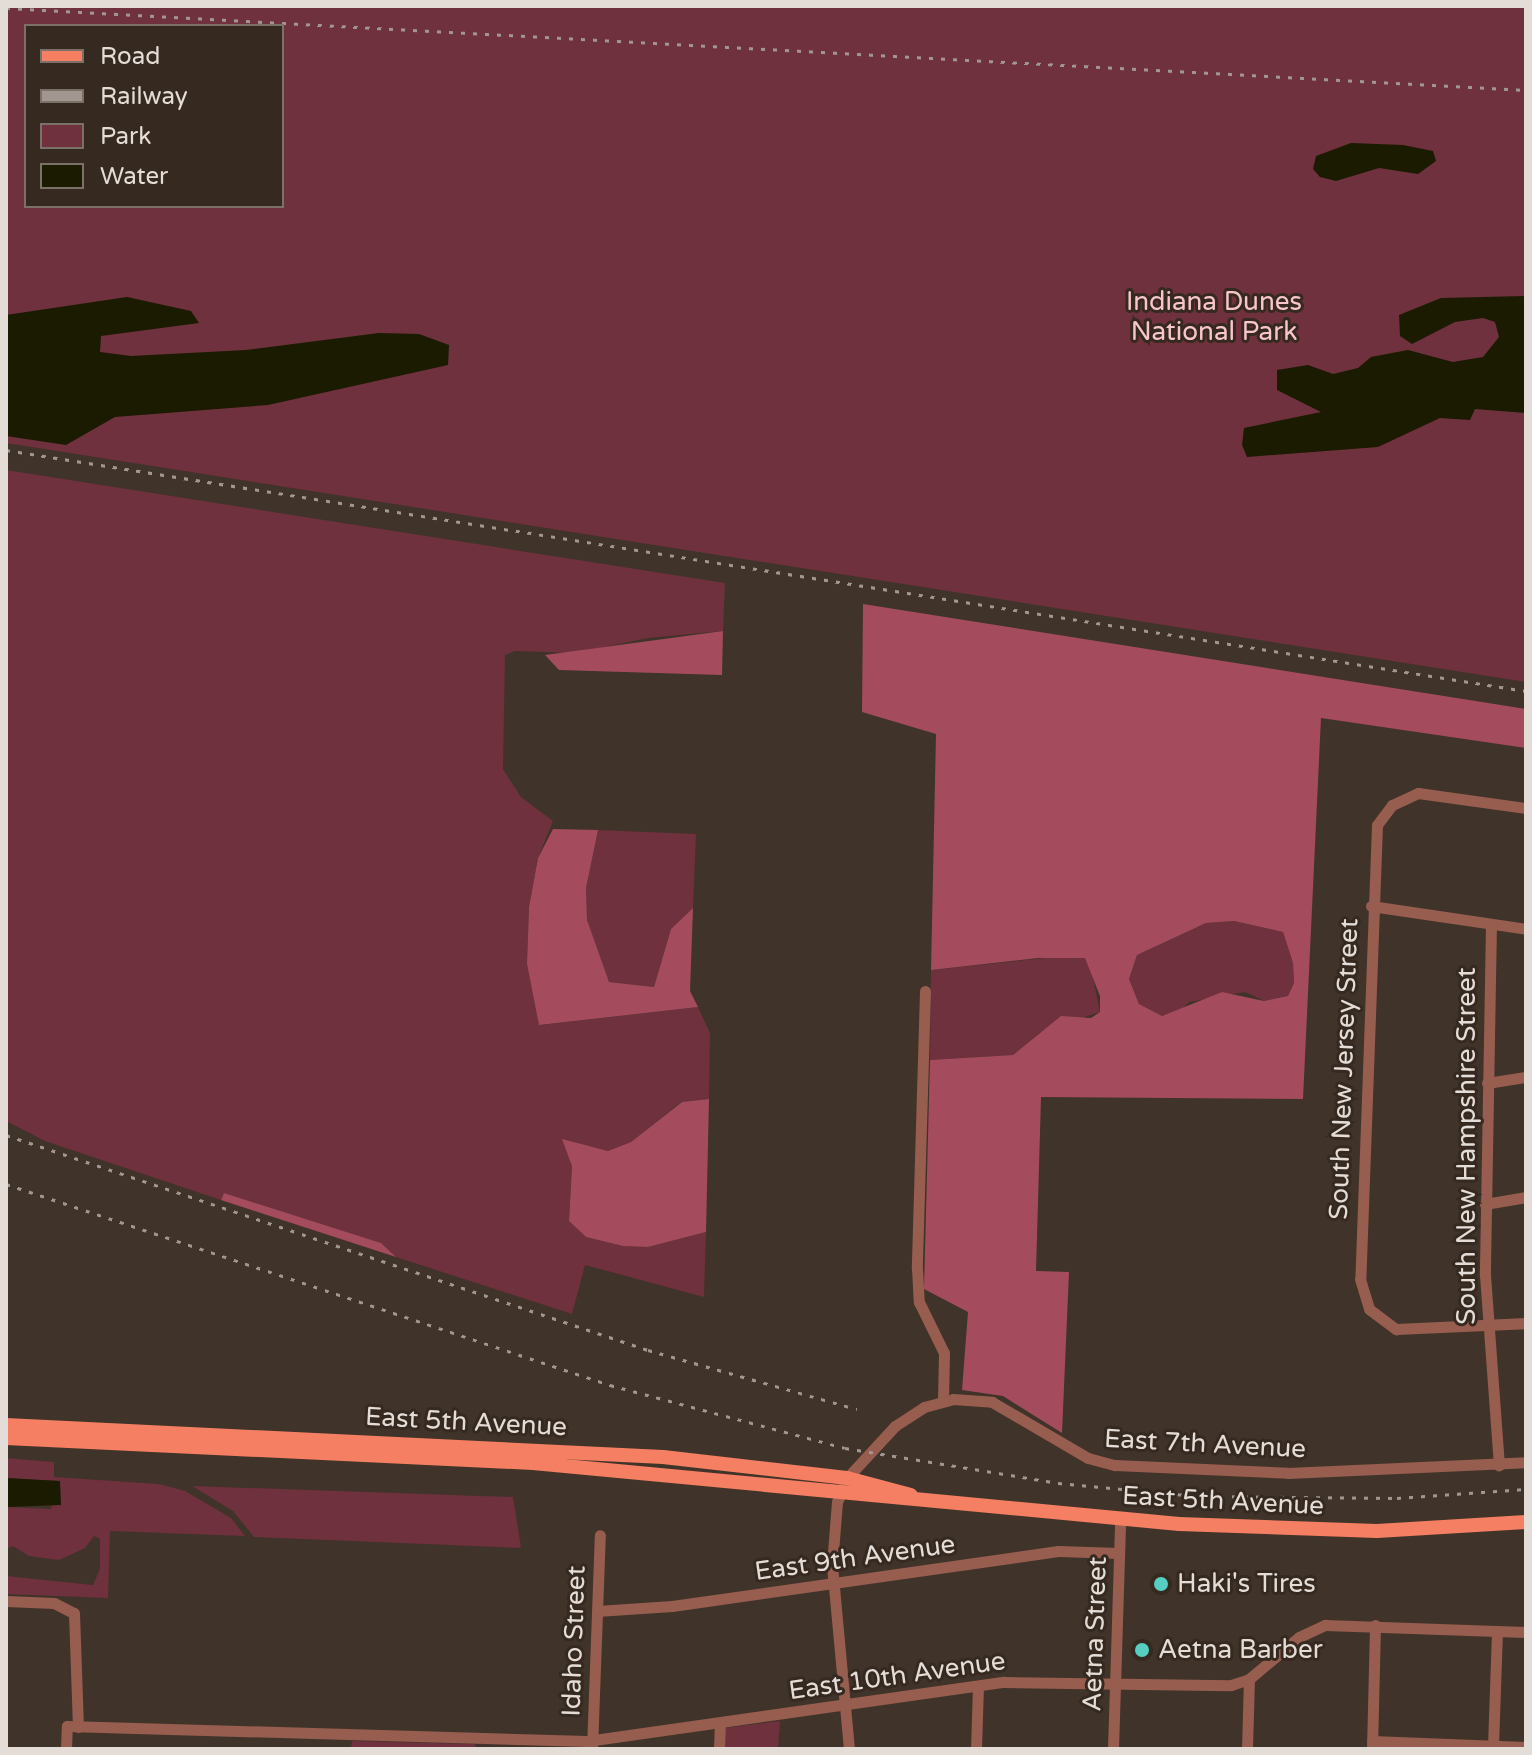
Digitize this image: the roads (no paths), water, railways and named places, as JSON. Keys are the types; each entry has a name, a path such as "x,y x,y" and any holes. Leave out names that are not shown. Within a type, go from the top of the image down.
{"main road":[{"name":"East 5th Avenue","path":"6,1425 663,1457 847,1478 919,1498"},
{"name":"East 5th Avenue","path":"6,1438 502,1461 919,1498 1120,1520 1377,1531 1526,1522"}],"street":[{"name":"South New Jersey Street","path":"1488,1327 1411,1331 1382,1323 1366,1303 1360,1279 1374,835 1384,813 1400,799 1418,793 1526,808"},
{"path":"1371,906 1526,929"},
{"name":"South New Hampshire Street","path":"1491,924 1485,1204 1488,1327 1499,1465"},
{"path":"925,991 917,1268 919,1302 944,1353 943,1401"},
{"path":"1487,1083 1526,1077"},
{"path":"1485,1204 1526,1197"},
{"path":"1488,1327 1526,1323"},
{"name":"East 7th Avenue","path":"849,1749 848,1705 833,1583 832,1540 839,1493 847,1478 902,1420 943,1401 973,1399 1002,1405 1079,1454 1106,1464 1288,1473 1526,1462"},
{"name":"Aetna Street","path":"1113,1749 1120,1520"},
{"name":"Idaho Street","path":"592,1745 600,1535"},
{"name":"East 9th Avenue","path":"597,1611 672,1606 1058,1551 1119,1553"},
{"path":"6,1601 54,1603 74,1613 78,1727 67,1726 66,1749"},
{"path":"1375,1625 1372,1745 1526,1747"},
{"name":"East 10th Avenue","path":"78,1727 592,1745 1010,1681 1218,1687 1249,1679 1316,1628 1375,1625 1526,1632"},
{"path":"1493,1746 1497,1631"},
{"path":"1247,1749 1249,1679"},
{"path":"976,1749 978,1686"},
{"path":"719,1749 720,1723"}],"water":[{"path":"1351,143 1403,145 1433,151 1436,161 1418,174 1379,168 1336,181 1320,177 1313,169 1316,156"},
{"path":"1526,296 1526,413 1475,409 1470,420 1440,418 1378,447 1247,457 1242,445 1244,428 1321,412 1277,390 1277,370 1308,365 1333,374 1358,368 1371,357 1408,350 1453,362 1483,357 1499,337 1495,322 1483,318 1455,322 1412,344 1400,336 1399,315 1441,298"},
{"path":"127,297 191,311 199,323 101,336 100,352 131,356 246,350 379,333 419,334 449,345 448,365 268,405 115,417 66,445 6,436 6,315"},
{"path":"6,1478 60,1481 61,1505 6,1507"}],"railway":[{"path":"6,8 1526,90"},
{"path":"6,450 1526,691"},
{"path":"6,1135 648,1350 857,1409"},
{"path":"6,1184 610,1385 845,1448 1058,1483 1196,1496 1397,1498 1526,1489"}],"place":[{"name":"Haki's Tires","path":"1161,1584"},
{"name":"Aetna Barber","path":"1142,1650"}],"park label":[{"name":"Indiana Dunes National Park","path":"1214,317"}]}
